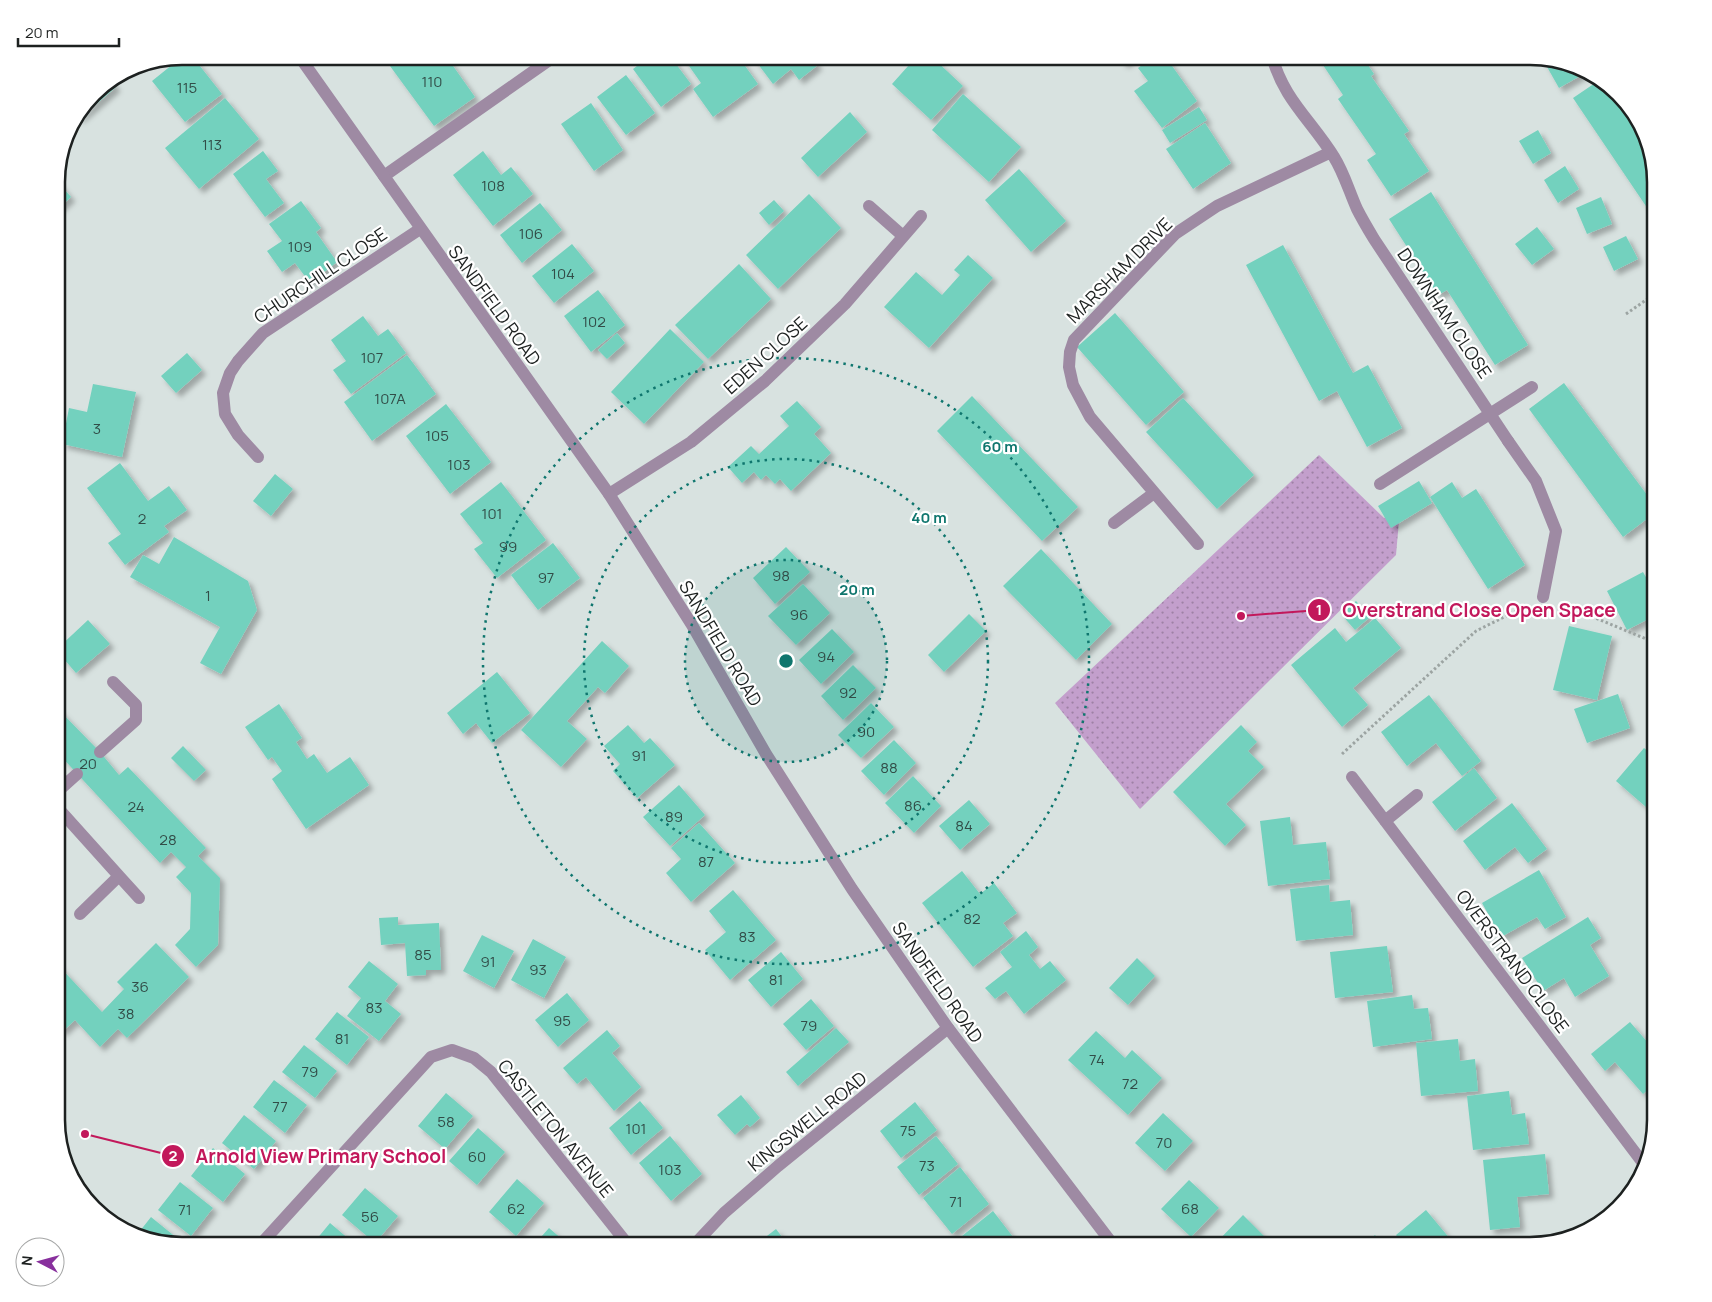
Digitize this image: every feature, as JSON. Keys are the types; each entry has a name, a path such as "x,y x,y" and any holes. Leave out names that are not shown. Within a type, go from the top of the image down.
{"street":[{"name":"SANDFIELD ROAD","path":"305,65 609,494 692,625 766,754 846,881 948,1028 1107,1237"},
{"path":"384,176 542,65"},
{"name":"DOWNHAM CLOSE","path":"1274,65 1297,109 1331,152 1342,170 1358,210 1374,239 1536,481 1556,531 1543,597"},
{"name":"MARSHAM DRIVE","path":"1198,544 1090,417 1073,385 1069,367 1070,352 1074,340 1176,234 1217,206 1331,152"},
{"path":"869,206 903,236"},
{"name":"EDEN CLOSE","path":"609,494 691,442 765,381 845,304 921,216"},
{"name":"CHURCHILL CLOSE","path":"258,457 238,435 225,414 222,393 230,373 238,361 263,333 420,229"},
{"path":"1380,484 1532,387"},
{"path":"1114,523 1154,493"},
{"path":"100,752 136,720 136,705 113,682"},
{"path":"65,784 77,774"},
{"name":"OVERSTRAND CLOSE","path":"1352,777 1640,1159"},
{"path":"1385,821 1417,795"},
{"path":"65,817 139,898"},
{"path":"80,914 119,876"},
{"name":"KINGSWELL ROAD","path":"701,1237 724,1213 778,1166 948,1028"},
{"name":"CASTLETON AVENUE","path":"268,1237 431,1057 452,1050 474,1058 491,1072 622,1237"}],"path":[{"path":"1626,314 1647,299"},
{"path":"1352,777 1336,760 1476,631 1543,597 1647,639"}],"shaded area":[{"path":"1319,455 1384,518 1400,509 1396,555 1140,809 1055,703"}],"building":[{"path":"199,65 222,94 185,122 152,81 171,66"},
{"path":"452,65 475,97 434,126 390,66"},
{"path":"638,65 677,65 691,84 661,107 633,69"},
{"path":"688,65 744,65 758,84 713,117 693,89 701,83"},
{"path":"759,65 818,65 799,80 791,69 773,84"},
{"path":"909,65 941,65 963,86 931,120 892,84"},
{"path":"1142,65 1171,65 1197,101 1162,128 1134,91 1148,81 1138,68"},
{"path":"1323,65 1368,65 1374,74 1371,76 1409,131 1404,134 1429,171 1391,196 1367,160 1376,154 1338,99 1343,95"},
{"path":"1547,66 1580,76 1559,88"},
{"path":"626,75 655,113 626,135 597,97"},
{"path":"1593,84 1613,99 1627,117 1635,130 1643,152 1646,167 1647,208 1573,98"},
{"path":"116,87 92,108 99,99"},
{"path":"963,94 1021,147 989,182 932,130"},
{"path":"225,98 259,139 199,189 165,148"},
{"path":"591,103 623,150 594,171 561,124"},
{"path":"1199,107 1207,120 1170,143 1162,130"},
{"path":"850,112 867,132 818,177 801,158"},
{"path":"1205,123 1231,163 1193,189 1166,149"},
{"path":"1538,130 1551,153 1533,164 1519,141"},
{"path":"263,151 278,171 266,179 284,203 265,217 233,174"},
{"path":"483,151 501,175 511,167 533,194 493,226 453,175"},
{"path":"1565,166 1579,189 1558,203 1544,180"},
{"path":"1019,169 1066,221 1031,252 985,200"},
{"path":"65,190 71,197 65,203"},
{"path":"1431,192 1528,345 1495,365 1447,290 1438,295 1389,219"},
{"path":"809,194 841,228 778,289 746,255"},
{"path":"1601,197 1612,224 1587,234 1576,208"},
{"path":"774,200 784,211 769,225 759,213"},
{"path":"301,201 321,228 316,232 337,262 310,283 295,263 282,272 267,251 282,241 269,224"},
{"path":"540,203 562,230 522,263 500,235"},
{"path":"1537,227 1554,249 1532,265 1515,244"},
{"path":"1626,236 1638,259 1614,271 1603,247"},
{"path":"572,244 594,271 554,303 532,276"},
{"path":"1283,245 1353,373 1368,365 1402,428 1367,447 1337,391 1319,401 1246,265"},
{"path":"968,255 993,278 929,348 884,307 916,272 942,295 960,275 954,270"},
{"path":"739,264 771,299 708,359 675,325"},
{"path":"598,290 625,325 591,352 564,316"},
{"path":"1115,313 1184,392 1146,425 1077,347"},
{"path":"363,316 378,336 388,329 406,353 351,394 333,370 346,361 331,340"},
{"path":"670,329 704,362 644,424 611,392"},
{"path":"617,333 625,343 607,359 598,350"},
{"path":"187,353 202,370 176,393 161,376"},
{"path":"407,355 436,394 372,441 344,402"},
{"path":"1564,383 1647,495 1647,519 1623,537 1529,409"},
{"path":"93,384 136,392 122,457 65,445 65,429 69,408 87,412"},
{"path":"972,396 1078,507 1042,541 937,431"},
{"path":"1183,398 1254,475 1217,509 1146,432"},
{"path":"797,401 821,427 814,434 831,453 791,491 780,479 775,484 766,475 761,480 754,472 742,483 728,467 751,446 759,454 789,426 780,416"},
{"path":"446,404 491,462 450,494 406,436"},
{"path":"120,463 148,501 169,486 187,510 164,526 169,532 125,565 108,543 121,534 87,488"},
{"path":"275,474 293,489 271,516 253,501"},
{"path":"1419,481 1432,503 1391,528 1378,506"},
{"path":"501,482 546,540 497,578 474,549 483,543 460,514"},
{"path":"1452,482 1462,498 1476,489 1525,565 1488,589 1430,497"},
{"path":"174,537 248,581 257,610 221,674 200,663 220,627 130,577 143,555 159,564"},
{"path":"553,543 580,578 538,610 511,575"},
{"path":"786,547 810,572 775,604 753,578"},
{"path":"1041,549 1112,624 1076,660 1003,586"},
{"path":"1643,572 1647,579 1647,620 1627,630 1607,591"},
{"path":"803,584 830,613 796,645 768,616"},
{"path":"1356,601 1370,617 1355,630 1341,614"},
{"path":"969,614 986,631 944,672 928,655"},
{"path":"1375,618 1401,648 1353,688 1368,705 1342,727 1291,665 1335,628 1346,642"},
{"path":"88,620 110,644 76,673 65,660 65,642"},
{"path":"1569,626 1612,636 1597,700 1553,690"},
{"path":"832,629 854,652 821,684 799,660"},
{"path":"602,641 629,666 605,693 598,687 567,721 587,739 561,767 521,730"},
{"path":"853,665 876,688 843,720 821,696"},
{"path":"497,672 530,713 492,743 476,723 463,734 447,713"},
{"path":"1618,694 1630,728 1587,743 1574,709"},
{"path":"1429,695 1481,761 1462,776 1436,743 1407,766 1381,732"},
{"path":"871,703 894,727 861,758 838,735"},
{"path":"279,704 302,738 296,742 307,759 314,754 327,773 350,757 369,785 306,829 272,779 282,771 272,757 268,760 245,727"},
{"path":"65,716 100,752 119,775 128,767 206,848 198,856 220,878 218,945 196,967 175,945 190,929 191,893 176,877 186,867 171,852 160,863 65,761"},
{"path":"628,725 644,743 650,738 675,765 637,798 613,771 620,764 604,746"},
{"path":"1241,725 1257,742 1248,751 1264,767 1226,804 1246,825 1225,846 1173,792"},
{"path":"894,740 916,763 884,795 861,771"},
{"path":"183,746 206,770 194,781 171,758"},
{"path":"1644,748 1647,750 1646,807 1616,781"},
{"path":"1474,768 1497,798 1455,831 1432,802"},
{"path":"913,776 941,806 914,833 885,803"},
{"path":"679,785 705,815 670,846 643,817"},
{"path":"969,800 990,824 960,850 939,826"},
{"path":"1512,803 1547,849 1528,863 1515,847 1485,870 1463,841"},
{"path":"1290,817 1293,845 1326,842 1330,879 1268,886 1260,821"},
{"path":"699,823 735,863 691,902 666,873 681,859 671,848"},
{"path":"1539,870 1566,917 1545,929 1537,917 1501,937 1482,903"},
{"path":"962,871 980,894 994,883 1017,913 1003,923 1013,936 973,967 922,903"},
{"path":"1329,885 1330,902 1350,900 1353,935 1296,941 1290,889"},
{"path":"733,890 776,940 730,980 705,950 726,932 709,911"},
{"path":"398,917 398,925 439,923 441,970 426,970 426,975 407,976 405,943 381,945 379,918"},
{"path":"1588,917 1601,938 1590,945 1609,976 1575,997 1564,978 1543,991 1522,958"},
{"path":"1026,931 1038,947 1029,955 1040,969 1050,961 1066,980 1024,1014 1006,991 995,999 985,988 1012,967 1000,952"},
{"path":"482,935 514,951 494,988 463,971"},
{"path":"533,939 566,957 544,998 511,980"},
{"path":"156,943 189,977 127,1038 118,1029 100,1047 75,1020 65,1029 65,973 102,1012 124,989 117,982"},
{"path":"1387,946 1393,992 1335,998 1330,952"},
{"path":"781,952 803,979 771,1007 748,980"},
{"path":"1137,958 1155,976 1128,1005 1109,988"},
{"path":"369,961 398,984 385,1001 401,1014 379,1041 347,1016 361,998 348,987"},
{"path":"567,993 589,1020 558,1047 535,1020"},
{"path":"1412,995 1414,1009 1428,1008 1432,1039 1373,1047 1367,1001"},
{"path":"811,999 834,1026 806,1050 783,1024"},
{"path":"337,1012 369,1037 347,1065 315,1039"},
{"path":"1630,1022 1647,1042 1647,1091 1643,1094 1615,1062 1605,1071 1591,1054"},
{"path":"836,1028 849,1042 798,1086 786,1072"},
{"path":"607,1030 620,1046 612,1053 641,1087 614,1111 586,1077 577,1084 563,1068"},
{"path":"1096,1031 1125,1058 1132,1050 1162,1078 1128,1115 1068,1060"},
{"path":"1458,1039 1460,1061 1475,1059 1478,1091 1421,1096 1416,1043"},
{"path":"304,1045 337,1071 315,1098 282,1072"},
{"path":"274,1080 307,1105 285,1133 253,1107"},
{"path":"1509,1091 1512,1115 1525,1113 1529,1144 1473,1150 1467,1096"},
{"path":"446,1093 473,1116 445,1149 418,1126"},
{"path":"741,1095 760,1118 750,1127 747,1124 735,1135 717,1115"},
{"path":"640,1101 663,1128 631,1155 609,1128"},
{"path":"915,1102 937,1130 901,1158 880,1131"},
{"path":"1163,1113 1193,1141 1165,1171 1135,1143"},
{"path":"244,1115 276,1141 254,1169 222,1143"},
{"path":"478,1128 505,1152 477,1185 449,1161"},
{"path":"670,1136 702,1174 671,1201 639,1163"},
{"path":"936,1136 958,1164 919,1195 897,1167"},
{"path":"213,1148 245,1174 223,1202 191,1176"},
{"path":"1545,1154 1549,1194 1517,1197 1520,1227 1490,1230 1483,1160"},
{"path":"960,1167 989,1204 952,1234 923,1198"},
{"path":"517,1179 544,1203 516,1236 489,1212"},
{"path":"1189,1180 1219,1208 1191,1237 1161,1209"},
{"path":"180,1182 213,1208 191,1236 158,1210"},
{"path":"365,1188 398,1216 380,1237 368,1237 342,1215"},
{"path":"1426,1210 1448,1237 1397,1237 1396,1235"},
{"path":"993,1211 1013,1237 963,1237"},
{"path":"1243,1215 1265,1237 1222,1237"},
{"path":"151,1217 176,1237 159,1235 141,1230"},
{"path":"330,1223 346,1237 318,1237"},
{"path":"549,1228 560,1237 541,1237"},
{"path":"776,1229 782,1237 766,1237"}],"place":[{"name":"Overstrand Close Open Space","path":"1241,616"},
{"name":"Arnold View Primary School","path":"85,1134"}]}
